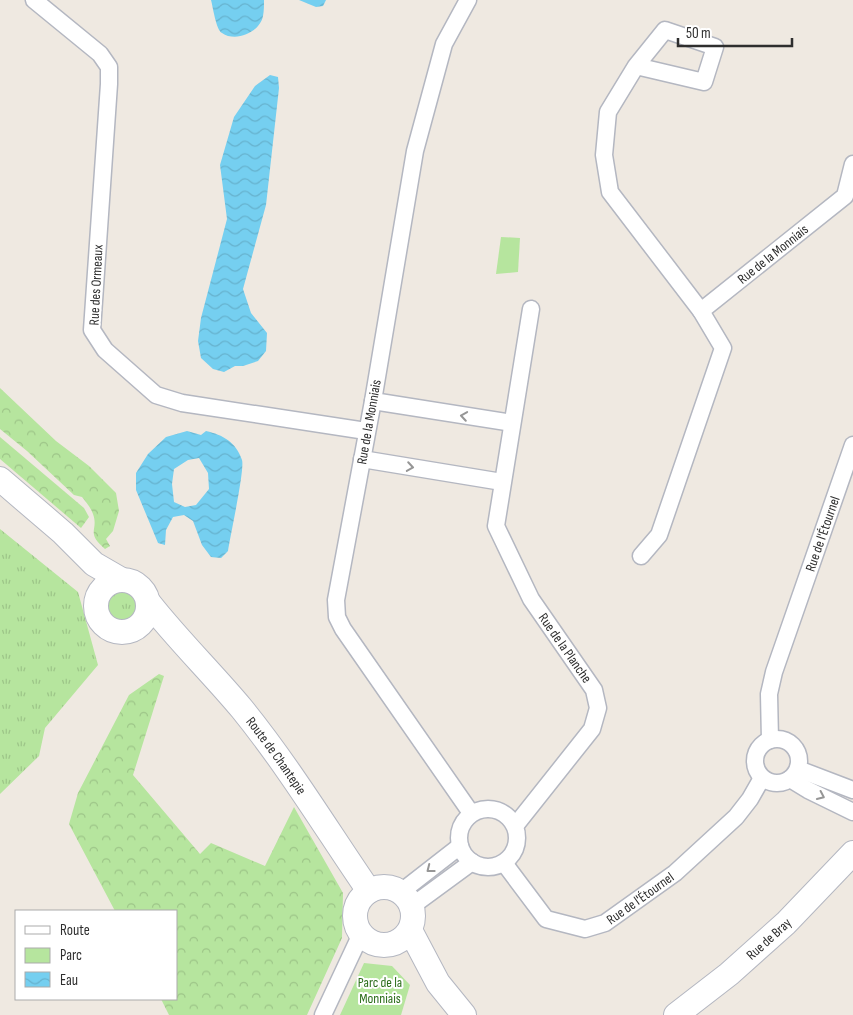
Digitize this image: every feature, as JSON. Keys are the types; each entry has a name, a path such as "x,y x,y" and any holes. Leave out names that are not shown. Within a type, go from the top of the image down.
{"street":[{"name":"Rue des Ormeaux","path":"34,0 100,54 109,67 92,330 105,350 156,395 182,403 366,431"},
{"name":"Rue de la Monniais","path":"468,0 444,44 415,151 373,401 336,600 337,617 342,629 471,814"},
{"path":"636,66 704,82 716,47 665,30 636,66 608,112 604,155 610,192 701,311 723,348 659,535 640,556"},
{"name":"Rue de la Monniais","path":"701,311 849,198 853,164"},
{"name":"Rue de la Planche","path":"515,826 592,729 598,708 594,690 530,599 496,526 531,309"},
{"path":"373,401 512,423"},
{"name":"Rue de l'Étournel","path":"770,740 769,694 774,672 853,444"},
{"path":"362,459 502,482"},
{"path":"0,479 63,533 94,564 120,579 136,583 142,588 147,595 146,618 135,628"},
{"path":"94,564 99,594"},
{"path":"120,579 104,586 99,594 96,609 102,623 115,631 128,631 151,626 170,630"},
{"name":"Route de Chantepie","path":"148,603 252,722 297,782 369,891"},
{"path":"794,774 798,753 794,747 784,740 770,740 758,749 755,766 762,778 768,782 776,783 794,774 853,790"},
{"path":"794,774 808,790 853,812"},
{"name":"Rue de l'Étournel","path":"504,863 546,919 585,929 605,923 675,873 736,817 750,799 762,778"},
{"path":"481,809 496,810 509,817 515,826 516,846 511,856 504,863 486,867 472,862 461,850 459,830 471,814 481,809"},
{"path":"406,899 460,846"},
{"name":"Rue de Bray","path":"676,1015 729,974 786,923 853,853"},
{"path":"406,899 472,862"},
{"name":"Rue de Bray","path":"699,1015 739,984 798,932 853,874"},
{"path":"385,887 406,899 413,922 402,937 380,945 372,943 361,934 356,925 355,916 357,906 369,891 385,887"},
{"path":"323,1015 361,934"},
{"path":"402,937 452,1015"},
{"path":"402,937 464,1015"}],"green space":[{"path":"501,237 520,238 518,272 496,274"},
{"path":"0,388 56,441 89,466 116,493 119,511 113,531 106,539 110,546 105,549 96,539 94,535 93,514 82,497 74,495 27,451 0,429"},
{"path":"0,437 84,508 89,517 81,528 0,459"},
{"path":"0,529 78,592 98,665 45,728 39,756 0,794"},
{"path":"122,588 134,593 139,605 134,617 122,622 110,617 105,605 110,593"},
{"path":"159,674 164,676 133,775 200,854 211,843 265,866 294,807 343,893 342,938 307,1015 169,1015 162,1000 178,1000 178,910 114,910 69,824 78,793 129,695"},
{"name":"Parc de la Monniais","path":"364,963 392,966 410,985 401,1015 340,1015"}],"water":[{"path":"211,0 264,0 261,22 247,34 234,37 228,36 218,28"},
{"path":"299,0 326,0 323,6 316,7"},
{"path":"270,75 278,77 279,88 266,205 243,289 251,313 267,333 266,351 258,361 243,366 235,366 224,372 213,369 201,358 198,341 201,318 227,219 220,165 234,117 255,86"},
{"path":"187,431 201,435 206,431 228,440 236,448 242,460 237,504 228,551 221,558 211,557 202,545 193,521 184,515 173,517 166,530 165,545 158,543 136,490 136,473 148,454 166,437","holes":["199,458 208,473 209,489 196,505 185,507 174,502 172,484 174,469 188,460"]}]}
